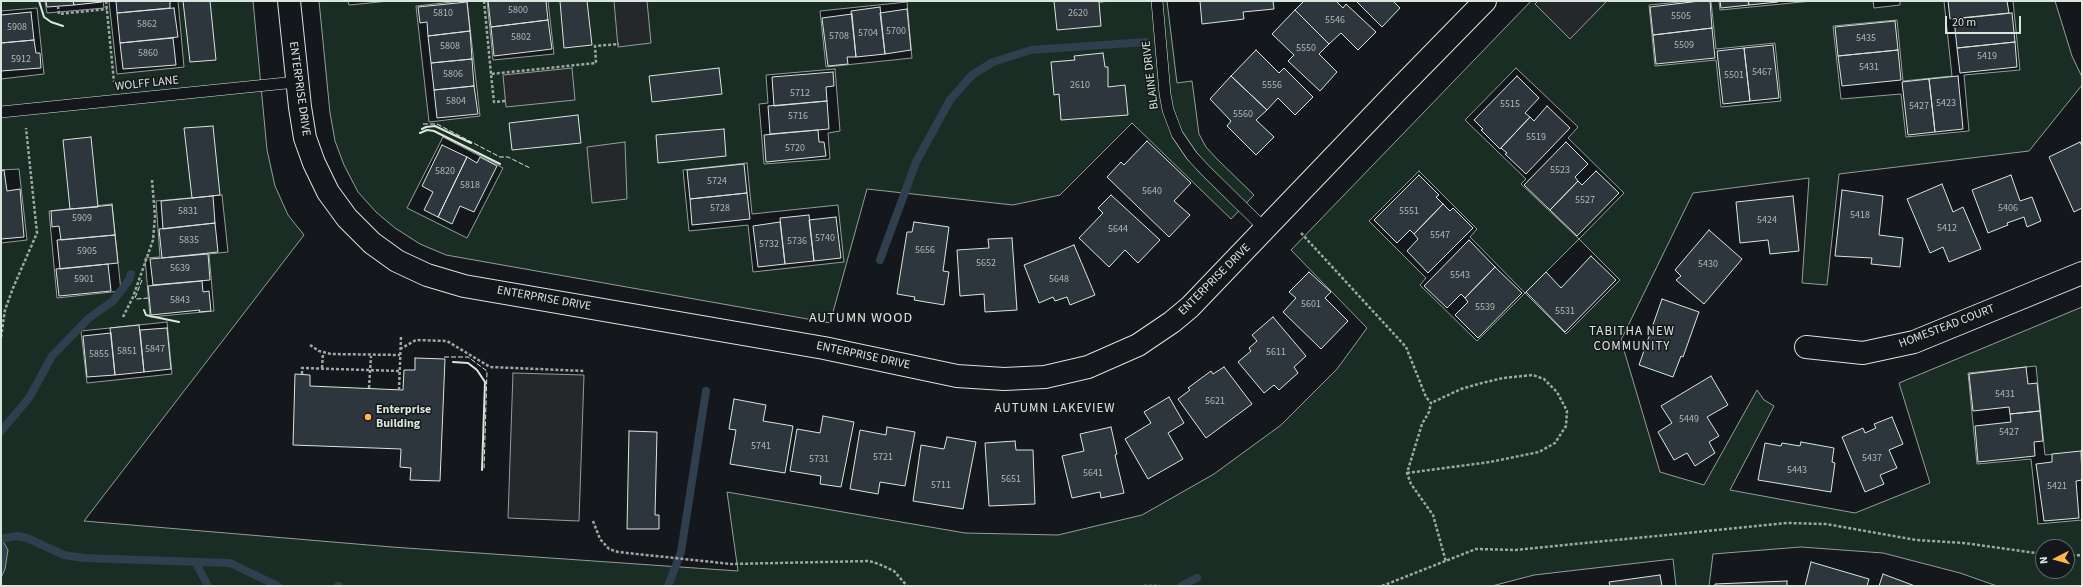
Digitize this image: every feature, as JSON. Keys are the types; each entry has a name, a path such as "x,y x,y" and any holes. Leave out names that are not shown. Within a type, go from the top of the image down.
{"street":[{"name":"ENTERPRISE DRIVE","path":"289,1 296,82 308,150 320,178 336,206 356,229 382,251 407,266 456,284 824,348 957,376 1004,379 1045,377 1088,367 1124,353 1157,334 1190,308 1395,92 1485,1"},
{"name":"HOMESTEAD COURT","path":"1806,347 1863,353 1914,342 2082,273"}],"lane":[{"name":"BLAINE DRIVE","path":"1157,1 1165,94 1168,110 1177,134 1192,156 1265,229"},
{"name":"WOLFF LANE","path":"1,112 296,82"}],"path":[{"path":"106,1 116,100"},
{"path":"484,1 494,102 505,100"},
{"path":"58,6 59,14 106,9"},
{"path":"491,74 596,63 595,46 619,44"},
{"path":"1,337 5,310 20,266 37,233 24,110"},
{"path":"123,316 138,284 153,240 155,211 152,180"},
{"path":"1301,233 1406,347 1426,398 1431,403"},
{"path":"1,313 5,310"},
{"path":"399,390 401,337"},
{"path":"400,349 416,340 447,341 490,367 585,371"},
{"path":"310,345 322,353 371,356 400,355"},
{"path":"322,353 322,368"},
{"path":"369,388 371,356"},
{"path":"302,374 302,368 400,371"},
{"path":"1407,473 1490,462 1539,452 1555,443 1566,426 1566,411 1557,392 1544,379 1533,375 1482,382 1461,389 1431,403"},
{"path":"1431,403 1430,412 1422,424 1407,473 1411,484 1433,515 1446,562"},
{"path":"593,521 600,539 605,546 613,551 675,556 731,564 869,561 894,571 908,586"},
{"path":"1382,586 1476,549 1515,550 1746,526 1804,523 1826,524 1916,540 1964,543 2035,553"},
{"path":"1144,586 1160,586"}],"green space":[{"path":"1,1 45,1 47,13 104,8 103,1 109,1 117,74 184,67 178,1 253,1 267,150 275,186 288,215 304,235 84,521 392,547 738,571 727,492 965,533 1058,535 1142,515 1214,474 1281,425 1337,369 1367,328 1291,250 1531,1 1690,1 1649,5 1655,66 1716,60 1721,107 1781,101 1775,43 1716,49 1711,1 1719,1 1720,10 1812,1 1873,1 1874,8 1900,5 1900,1 1944,1 1952,76 1903,81 1897,20 1833,26 1841,99 1901,94 1906,137 1969,131 1964,75 2020,70 2013,1 2055,1 2072,56 2082,77 2082,85 2029,151 1839,174 1827,285 1802,283 1809,178 1693,193 1621,340 1660,472 1704,485 1757,390 1764,400 1774,406 1730,490 1855,513 1930,483 1899,383 2082,307 2082,452 2045,455 2036,366 1968,373 1977,464 2031,459 2038,524 2082,520 2082,586 1997,586 1960,573 1883,553 1801,547 1713,554 1709,586 1676,586 1673,559 1534,575 1492,586 1,586 1,243 27,240 19,169 1,170 1,79 44,74 37,8 1,11","holes":["1516,68 1578,127 1568,138 1624,193 1579,239 1521,184 1526,179 1465,120","1419,171 1477,229 1470,237 1525,293 1477,341 1420,285 1426,278 1369,221","222,195 228,252 209,254 214,311 150,317 145,258 160,257 156,201","112,204 121,291 57,298 49,211","1579,239 1620,280 1566,334 1525,293","167,322 172,374 87,383 81,331"]},
{"path":"319,1 348,1 349,5 389,1 461,1 416,6 429,122 480,116 467,1 487,1 493,60 554,54 548,1 1167,1 1177,83 1192,81 1199,134 1206,147 1254,195 1231,219 1132,123 1060,195 1013,205 867,189 830,323 446,255 420,244 395,228 376,212 358,192 344,165 335,141 330,113","holes":["907,2 912,58 826,67 820,11","835,69 840,131 828,133 830,159 764,164 759,104 768,103 766,75","443,137 503,168 467,238 407,208","747,163 752,214 838,205 844,262 753,272 748,225 689,231 683,170"]}],"shaded area":[{"path":"614,1 647,1 651,43 618,47"},
{"path":"1538,1 1607,1 1570,39 1535,4"},
{"path":"572,68 575,100 506,107 503,75"},
{"path":"625,142 627,199 592,203 587,147"},
{"path":"513,373 584,375 579,521 508,518"}],"water":[{"path":"1,538 8,550 5,569 1,578"}],"building":[{"path":"46,1 73,1 74,5 47,7"},
{"path":"73,1 102,1 102,2 74,5"},
{"path":"116,1 170,1 170,8 117,13"},
{"path":"183,1 210,1 216,60 190,62"},
{"path":"488,1 546,1 548,20 491,27"},
{"path":"560,1 587,1 592,45 564,48"},
{"path":"1054,1 1113,1 1099,2 1101,26 1057,30"},
{"path":"1200,1 1273,1 1274,9 1243,12 1244,19 1202,24"},
{"path":"1304,1 1336,1 1343,8 1346,4 1376,32 1358,50 1341,33 1329,44 1295,10"},
{"path":"1356,1 1393,1 1400,8 1382,27"},
{"path":"1710,1 1712,28 1653,35 1650,7"},
{"path":"1720,1 1748,1 1749,5 1721,8"},
{"path":"1748,1 1778,1 1778,2 1749,5"},
{"path":"1948,1 2007,1 2009,13 1950,19"},
{"path":"467,2 470,31 428,36 427,22 420,23 418,7"},
{"path":"880,7 885,54 856,57 851,11"},
{"path":"174,8 178,37 120,43 117,13"},
{"path":"907,9 911,50 885,54 880,13"},
{"path":"1295,10 1329,44 1319,54 1337,72 1320,91 1288,61 1294,55 1272,34"},
{"path":"31,12 34,40 1,43 1,15"},
{"path":"2012,13 2015,42 1957,48 1954,19"},
{"path":"852,14 856,57 847,57 848,64 828,66 822,18"},
{"path":"548,20 552,49 494,56 491,27"},
{"path":"1895,21 1898,50 1838,56 1835,27"},
{"path":"1712,28 1715,58 1656,64 1653,35"},
{"path":"470,31 472,59 431,63 428,36"},
{"path":"173,38 176,65 123,69 120,43"},
{"path":"34,40 36,53 40,53 41,68 1,71 1,43"},
{"path":"2015,42 2017,67 1960,73 1957,48"},
{"path":"1773,45 1779,98 1750,101 1744,48"},
{"path":"1744,48 1750,101 1723,104 1717,51"},
{"path":"1256,50 1279,73 1284,68 1313,97 1295,115 1278,98 1267,110 1231,76"},
{"path":"1898,50 1901,80 1842,86 1838,56"},
{"path":"1103,53 1105,67 1108,67 1108,87 1125,85 1128,115 1061,120 1059,94 1054,95 1051,62 1075,60 1074,56"},
{"path":"472,59 474,86 434,90 431,63"},
{"path":"719,68 722,94 652,102 649,76"},
{"path":"833,72 834,86 826,87 827,101 774,106 772,77"},
{"path":"1231,76 1267,110 1256,120 1274,137 1256,155 1227,126 1231,121 1210,99"},
{"path":"1517,76 1539,98 1525,113 1530,117 1500,149 1481,130 1483,129 1474,120"},
{"path":"1958,76 1963,129 1935,132 1929,79"},
{"path":"1929,79 1935,132 1908,135 1902,82"},
{"path":"474,86 478,114 437,118 434,90"},
{"path":"827,101 829,129 770,134 768,106"},
{"path":"1547,106 1570,128 1526,174 1505,154 1507,153 1501,148 1530,117 1534,121"},
{"path":"578,115 581,143 512,150 509,123"},
{"path":"213,126 220,195 192,198 184,128"},
{"path":"724,129 726,156 658,163 656,135"},
{"path":"818,130 819,142 824,142 826,156 766,162 764,135"},
{"path":"91,137 98,207 70,209 63,140"},
{"path":"1147,141 1191,183 1174,201 1190,215 1169,237 1107,177 1121,162 1124,165"},
{"path":"1566,142 1588,164 1575,177 1578,181 1550,210 1524,185"},
{"path":"2080,142 2082,146 2082,208 2074,212 2049,157"},
{"path":"442,145 467,157 438,217 424,210 433,192 422,186"},
{"path":"467,157 477,163 480,157 497,166 474,212 460,206 452,224 438,217"},
{"path":"744,164 747,193 690,199 687,170"},
{"path":"4,170 7,191 20,189 24,237 1,239 1,171"},
{"path":"1596,171 1619,193 1577,236 1550,210 1578,181 1582,185"},
{"path":"1419,175 1439,195 1436,197 1443,204 1414,234 1410,230 1397,243 1374,220"},
{"path":"2011,175 2020,201 2032,197 2041,221 2027,227 2024,217 2007,223 2008,225 1988,233 1972,190"},
{"path":"1942,184 1953,212 1963,207 1981,249 1949,262 1943,247 1930,253 1907,199"},
{"path":"1842,190 1883,196 1879,235 1903,238 1900,267 1871,264 1872,258 1835,256"},
{"path":"747,193 750,219 692,225 690,199"},
{"path":"1111,195 1160,240 1138,263 1125,250 1109,267 1079,238 1103,213 1098,208"},
{"path":"213,196 215,223 163,229 161,201"},
{"path":"1793,196 1799,251 1770,254 1768,240 1740,243 1736,202"},
{"path":"1443,204 1450,211 1453,208 1473,228 1428,273 1407,251 1418,239 1414,234"},
{"path":"112,205 115,235 61,240 59,226 52,227 51,211"},
{"path":"809,215 814,261 785,264 780,218"},
{"path":"836,217 841,258 814,261 809,220"},
{"path":"780,222 785,264 758,267 753,226"},
{"path":"914,222 949,227 943,271 949,272 944,305 914,300 915,297 897,294 907,232 912,232"},
{"path":"215,223 218,252 162,258 159,229"},
{"path":"1709,230 1742,259 1704,304 1676,280 1681,276 1675,270"},
{"path":"115,235 118,263 60,269 57,240"},
{"path":"1012,238 1017,310 985,312 984,294 960,296 957,250 989,248 988,239"},
{"path":"1469,240 1495,267 1465,298 1461,294 1447,308 1424,286"},
{"path":"1074,245 1095,295 1070,305 1067,297 1055,301 1053,297 1039,303 1024,265"},
{"path":"208,254 210,280 153,285 150,259"},
{"path":"1591,256 1616,280 1565,332 1526,292 1546,272 1561,288"},
{"path":"108,264 111,291 59,296 56,269"},
{"path":"1495,267 1522,293 1478,338 1455,315 1468,302 1465,298"},
{"path":"1309,272 1331,292 1325,298 1348,321 1321,349 1283,312 1296,298 1289,292"},
{"path":"202,281 203,292 209,291 211,311 199,312 200,310 151,315 148,286"},
{"path":"1662,299 1699,312 1683,357 1681,356 1673,377 1639,365"},
{"path":"1273,317 1306,356 1294,367 1298,373 1279,390 1274,385 1264,393 1238,362 1251,351 1249,348 1257,341 1252,335"},
{"path":"139,325 144,372 115,375 110,328"},
{"path":"167,328 171,369 144,372 140,330"},
{"path":"111,333 115,375 87,377 83,336"},
{"name":"Enterprise Building","path":"415,358 445,359 440,481 410,480 411,468 400,467 401,449 293,445 295,374 310,375 310,386 403,390 404,370 415,370"},
{"path":"1224,367 1252,404 1206,438 1178,399 1190,390 1188,388 1211,371 1213,374"},
{"path":"2026,367 2028,384 2037,383 2040,411 2010,414 2009,407 1973,411 1969,374"},
{"path":"1711,376 1728,405 1707,417 1719,436 1709,442 1715,453 1695,466 1687,453 1674,460 1658,432 1672,423 1661,406"},
{"path":"1169,397 1184,423 1168,433 1183,459 1148,479 1125,439 1151,423 1144,412"},
{"path":"734,399 766,405 763,421 793,426 785,473 730,464 736,430 729,429"},
{"path":"2040,411 2043,441 2034,442 2035,456 1978,462 1975,426 2011,422 2010,414"},
{"path":"823,416 854,422 841,487 820,484 821,476 790,471 797,429 820,433"},
{"path":"1892,417 1903,444 1889,450 1897,468 1880,475 1884,484 1865,492 1842,437 1863,428 1865,433 1876,428 1874,424"},
{"path":"887,427 915,432 905,486 880,482 878,494 850,489 860,430 886,435"},
{"path":"1111,427 1117,454 1115,455 1124,493 1101,498 1100,492 1072,498 1062,456 1084,451 1080,434"},
{"path":"629,431 657,432 655,515 659,515 659,529 627,529"},
{"path":"947,437 976,442 963,509 913,501 921,445 944,449"},
{"path":"1015,441 1016,450 1033,450 1035,504 989,506 985,443"},
{"path":"1801,442 1834,448 1832,462 1835,463 1831,492 1758,480 1765,443 1781,446 1782,443 1800,446"},
{"path":"2081,451 2082,480 2076,481 2079,518 2044,521 2036,464 2052,462 2052,454"},
{"path":"1811,562 1869,579 1867,586 1805,586"},
{"path":"1883,574 1915,586 1879,586"},
{"path":"1660,575 1662,586 1610,586 1609,582"},
{"path":"1787,581 1787,586 1715,586 1715,584"}],"waterway":[{"path":"880,260 916,162 950,100 972,75 993,62 1031,50 1146,42"},
{"path":"1,431 29,398 52,356 89,318 113,301 129,280 131,274"},
{"path":"668,586 681,552 706,391"},
{"path":"1,539 17,536 27,538 64,555 84,558 230,563 278,586"},
{"path":"196,563 208,586"},
{"path":"1181,586 1197,578"}],"fence":[{"path":"423,124 437,124 500,157 508,157 530,168"},
{"path":"142,280 135,298 148,298"},
{"path":"444,357 468,357 487,371 484,470"}],"wall":[{"path":"39,1 44,17 51,22 63,26"},
{"path":"422,129 435,126 471,143"},
{"path":"420,133 427,130 434,131 500,164"},
{"path":"144,310 146,315 179,322"},
{"path":"453,362 468,363 477,370 485,382 482,470"}],"place":[{"name":"Enterprise Building","path":"368,417"}],"district":[{"name":"AUTUMN WOOD","path":"861,319"},
{"name":"TABITHA NEW COMMUNITY","path":"1632,340"},
{"name":"AUTUMN LAKEVIEW","path":"1055,409"}]}
